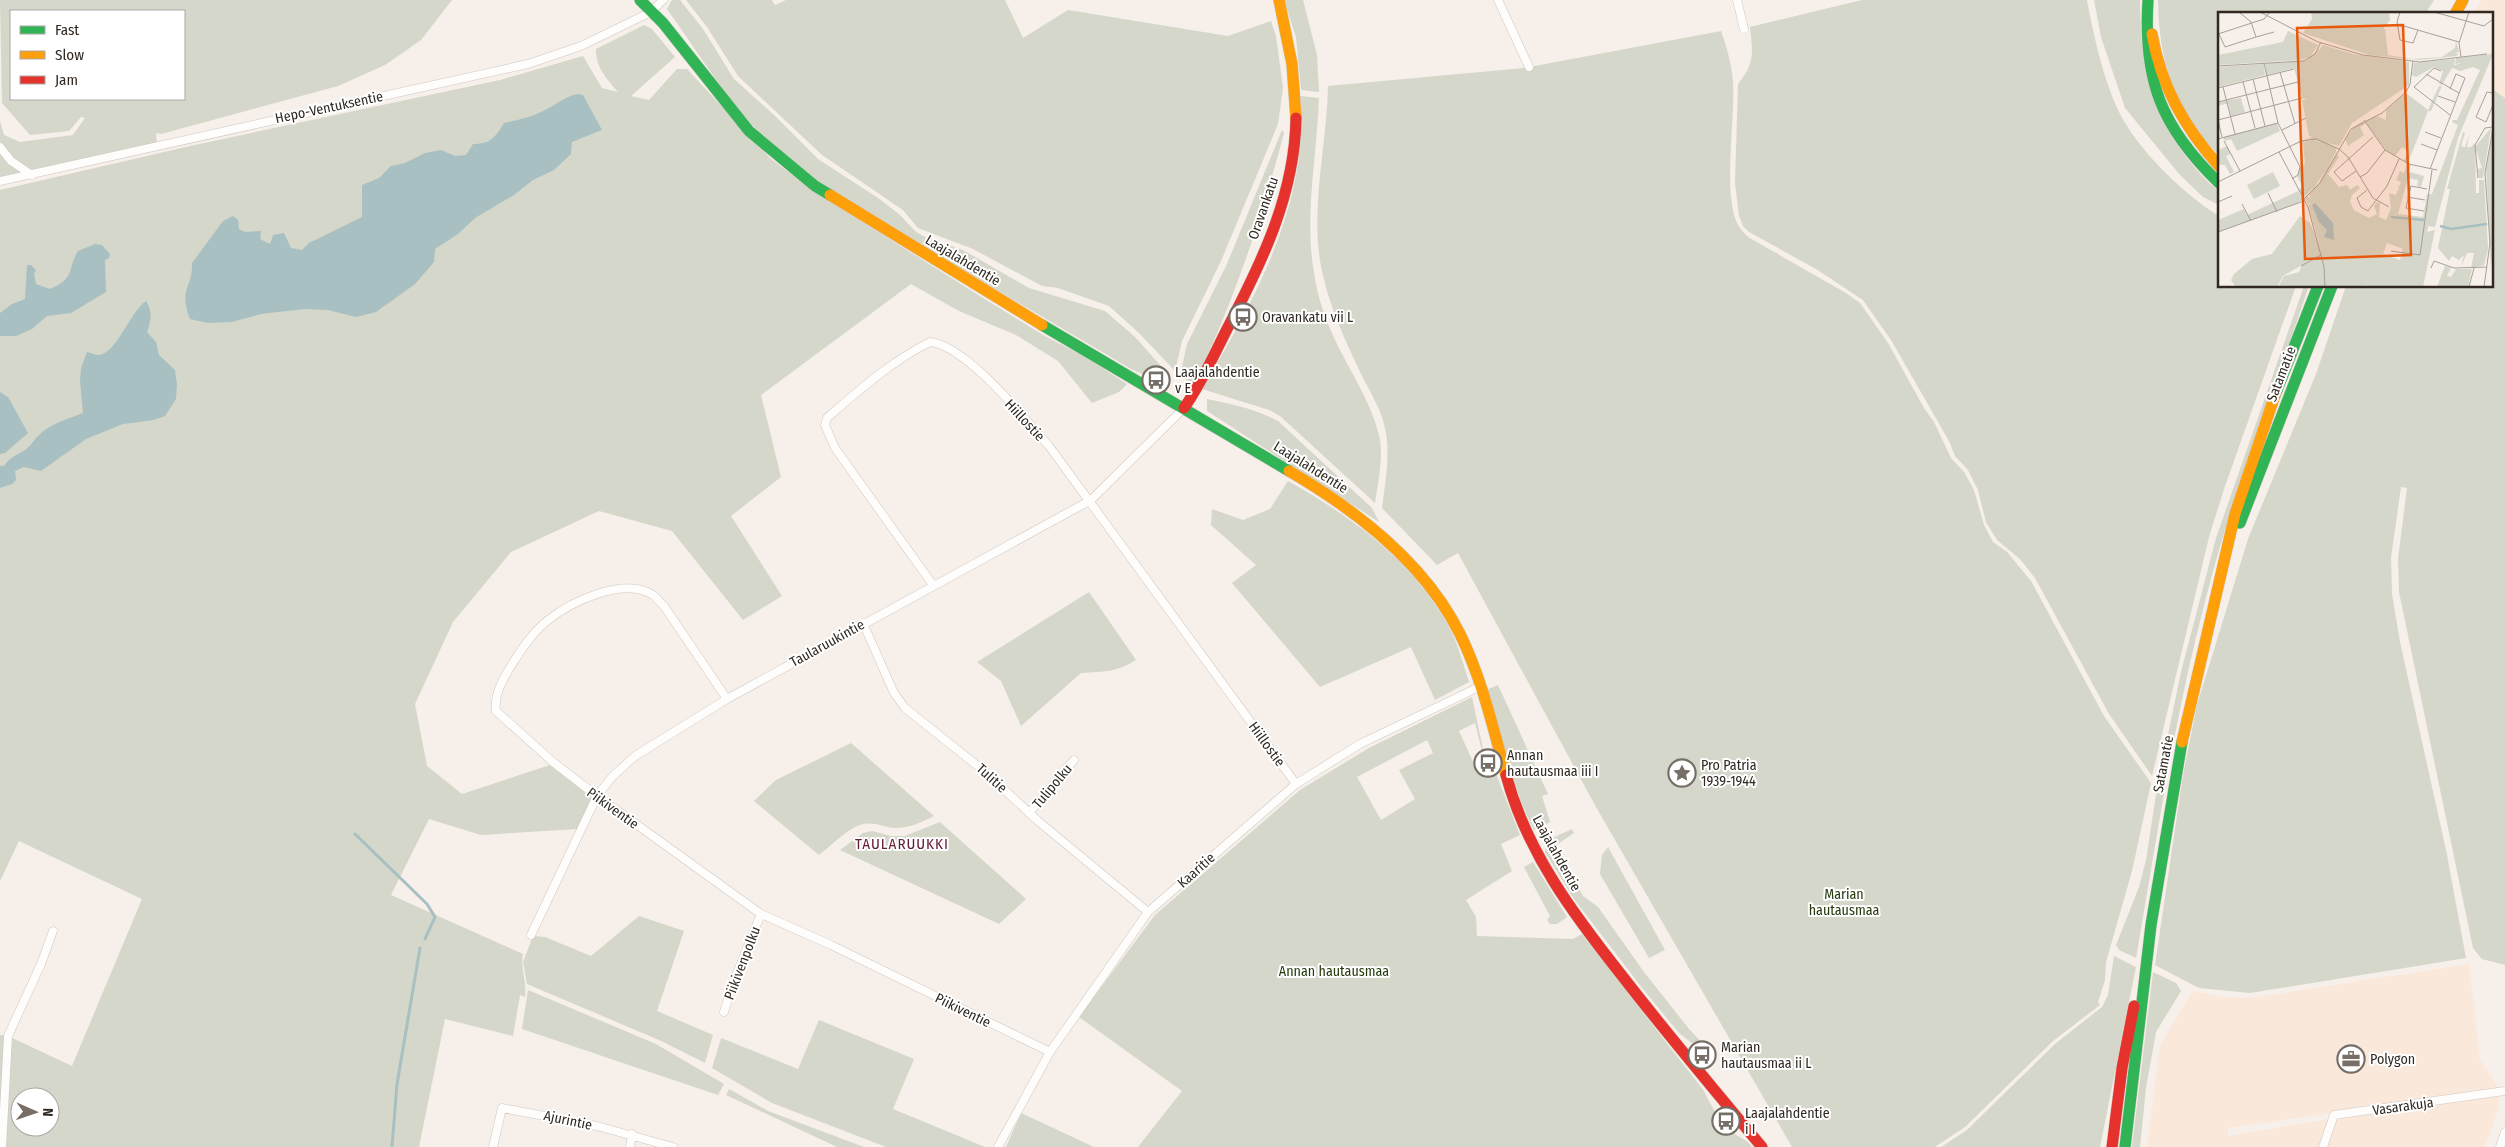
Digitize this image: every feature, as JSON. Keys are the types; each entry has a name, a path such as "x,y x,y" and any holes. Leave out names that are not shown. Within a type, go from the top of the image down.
{"street":[{"name":"Laajalahdentie","path":"640,0 663,23 749,131 815,186 972,284 1332,496 1389,543 1417,572 1450,615 1471,659 1481,686 1511,794 1531,843 1554,884 1576,917 1660,1025 1762,1147"},
{"name":"Hepo-Ventuksentie","path":"0,181 528,64 581,46 650,12 664,0"},
{"name":"Oravankatu","path":"1184,408 1197,389 1272,234 1290,174 1295,113 1293,68 1290,38 1279,0"},
{"path":"1498,0 1529,67"},
{"path":"1737,0 1744,29"},
{"path":"2148,0 2158,66 2170,98 2187,128 2218,165"},
{"path":"2148,0 2147,51 2158,97 2176,133 2218,182"},
{"path":"2456,12 2463,0"},
{"path":"0,147 11,161 32,175"},
{"name":"Satamatie","path":"2112,1147 2122,1068 2142,978 2176,774 2198,665 2237,510 2248,475 2294,344 2317,288"},
{"name":"Satamatie","path":"2226,557 2331,288"},
{"name":"Hiillostie","path":"934,585 835,448 825,425 828,418 836,411 917,348 930,342 938,343 962,356 1008,400 1050,446 1296,784"},
{"name":"Taularuukintie","path":"531,934 597,796 612,778 635,756 727,699 1090,500 1184,408"},
{"name":"Piikiventie","path":"727,699 664,606 652,595 631,590 616,590 592,595 569,605 546,622 522,648 506,674 497,692 496,711 553,762 597,796 761,914 831,945 1050,1052"},
{"name":"Tulitie","path":"863,623 894,693 905,708 984,771 1148,912"},
{"name":"Kaaritie","path":"998,1147 1050,1052 1148,912 1296,784 1360,744 1481,686"},
{"name":"Tulipolku","path":"1030,812 1074,760"},
{"name":"Piikivenpolku","path":"724,1012 733,983 761,914"},
{"path":"2,1147 8,1036 41,964 53,931"},
{"name":"Satamatie","path":"2125,1147 2142,978"},
{"name":"Vasarakuja","path":"2323,1147 2334,1115 2505,1092"},
{"name":"Ajurintie","path":"493,1147 502,1108 542,1114 632,1134 672,1147"},
{"path":"2500,1147 2505,1132"},
{"path":"630,1147 632,1134"}],"shaded area":[{"path":"2482,0 2505,0 2505,98 2492,89 2492,12 2475,12"},
{"path":"2469,964 2480,1060 2499,1089 2228,1128 2228,1136 2329,1119 2319,1147 2147,1147 2159,1051 2164,1038 2193,991 2221,997 2251,998"},
{"path":"2500,1095 2498,1109 2485,1147 2327,1147 2336,1119"}],"green space":[{"path":"0,0 452,0 421,40 385,65 338,86 161,134 156,133 157,146 0,181 0,121 4,135 20,142 73,135 85,118 81,117 69,131 30,135 2,103"},
{"path":"672,0 680,0 703,29 734,79 774,115 818,159 878,198 899,214 916,232 925,237 963,250 1029,288 1105,311 1135,337 1168,374 1147,376 1131,369 875,218 796,165 748,121 720,85 667,9"},
{"path":"686,0 772,0 775,5 786,0 1005,0 1023,38 1068,10 1228,36 1271,21 1276,36 1283,88 1278,124 1221,261 1182,341 1175,371 1139,333 1109,306 1058,288 1042,286 973,249 918,228 903,210 822,155 738,76 707,27"},
{"path":"1284,0 1303,0 1317,55 1319,92 1301,90 1296,37"},
{"path":"1862,0 2087,0 2103,70 2112,97 2126,125 2148,154 2176,183 2218,215 2218,288 2295,288 2224,489 2209,537 2152,776 2109,714 2035,578 2020,559 1997,540 1986,522 1978,490 1968,470 1955,456 1949,441 1891,340 1863,300 1816,269 1749,232 1743,226 1739,216 1735,183 1738,84 1744,77 1752,57 1750,27"},
{"path":"2094,0 2140,0 2144,65 2154,102 2173,139 2206,180 2218,190 2218,204 2203,197 2180,175 2125,108 2101,37"},
{"path":"2158,0 2434,0 2426,12 2218,12 2218,154 2191,121 2180,103 2166,65 2159,23"},
{"path":"644,25 652,29 675,57 631,96 649,100 677,69 687,69 771,159 812,190 1043,335 1085,357 1127,384 1119,392 1092,403 1058,361 1016,335 959,311 911,284 761,395 781,477 731,516 782,596 743,620 672,531 599,511 511,552 453,622 415,704 427,766 462,794 550,765 592,798 577,829 481,835 429,819 391,895 523,954 525,997 520,995 513,1036 445,1019 419,1147 0,1147 0,1035 8,1036 72,1066 142,899 19,841 0,881 0,190 190,146 500,80 583,56 602,88 618,92 606,78 596,56 596,49"},
{"name":"Marian hautausmaa","path":"1721,31 1729,57 1732,76 1730,187 1738,226 1748,237 1846,293 1860,303 1888,343 1924,408 1934,422 1951,458 1964,472 1974,490 1984,525 1993,542 2007,552 2031,581 2104,716 2151,783 2132,871 2106,962 2105,980 2098,1002 2100,1005 2053,1041 1965,1127 1935,1147 1792,1147 1596,807 1458,553 1437,565 1382,508 1387,461 1387,442 1384,425 1379,410 1338,324 1322,271 1317,225 1328,86 1524,68"},
{"path":"2492,89 2505,98 2505,965 2482,959 2473,948 2399,592 2398,559 2407,488 2401,487 2391,558 2392,594 2400,642 2446,850 2466,958 2250,993 2199,988 2155,965 2183,775 2197,705 2248,539 2316,374 2345,288 2492,288"},
{"path":"1300,96 1319,98 1310,230 1315,280 1328,324 1370,408 1379,435 1381,460 1375,503 1280,416 1269,410 1202,389 1241,321 1258,286 1287,212 1296,174 1301,135"},
{"path":"1282,130 1284,133 1256,230 1234,292 1194,384 1180,376 1187,344 1227,264"},
{"path":"2303,288 2308,288 2229,516 2207,594 2185,684 2167,775 2136,958 2119,950 2116,945 2139,887 2146,860 2157,788 2181,672 2216,538"},
{"path":"1207,399 1252,410 1278,421 1372,508 1379,522 1207,411"},
{"path":"1288,481 1355,523 1375,539 1412,575 1429,596 1448,625 1469,682 1435,700 1411,647 1320,687 1232,583 1256,565 1211,525 1212,509 1243,520 1270,509"},
{"path":"1089,592 1136,660 1116,669 1081,673 1021,726 1001,681 977,662"},
{"path":"1498,685 1548,794 1542,796 1550,822 1534,830 1513,779 1486,690"},
{"name":"Annan hautausmaa","path":"1472,697 1487,768 1493,766 1520,835 1501,844 1512,871 1466,900 1476,917 1477,936 1573,939 1582,934 1704,1091 1720,1119 1733,1133 1752,1147 1138,1147 1182,1091 1079,1017 1155,915 1300,790 1369,748","holes":["1475,723 1484,759 1474,764 1459,731","1427,740 1433,753 1399,770 1415,799 1381,820 1357,777"]},
{"path":"851,743 934,816 920,823 904,827 893,828 873,824 860,825 844,834 819,855 754,801 776,780"},
{"path":"940,822 1026,899 999,924 840,850 863,833 872,831 891,836 905,836"},
{"path":"1572,829 1574,833 1555,846 1583,896 1598,907 1644,972 1689,1029 1705,1046 1715,1063 1712,1066 1702,1051 1679,1033 1643,989 1574,899 1545,852 1548,840"},
{"path":"1608,847 1665,950 1649,958 1600,874 1602,855"},
{"path":"1533,862 1567,917 1557,924 1550,924 1547,920 1550,916 1524,867"},
{"path":"639,916 684,931 657,1011 713,1035 705,1063 659,1040 527,984 523,962 533,936 545,937 591,956"},
{"path":"2114,956 2136,967 2100,1147 1941,1147 1967,1130 2055,1044 2102,1007 2108,995"},
{"path":"2153,972 2176,983 2181,991 2156,1032 2146,1088 2140,1147 2132,1147"},
{"path":"528,990 656,1044 724,1084 718,1095 522,1029"},
{"path":"819,1020 914,1059 893,1109 985,1147 886,1147 772,1103 712,1068 721,1038 798,1069"},
{"path":"729,1089 768,1111 864,1147 837,1147 726,1095"},
{"path":"1021,1113 1094,1147 1006,1147"}],"water":[{"path":"577,94 583,95 602,130 572,142 571,154 554,170 533,180 514,195 475,218 458,234 435,249 434,262 415,284 376,312 356,317 328,310 304,309 261,314 232,322 208,323 190,319 185,301 192,263 223,221 233,216 238,220 239,229 245,232 261,231 260,239 270,244 273,235 284,233 291,248 302,250 309,243 362,217 362,185 379,178 391,166 405,163 425,153 441,150 455,156 466,155 473,144 484,143 492,139 504,123 535,115"},
{"path":"95,244 102,245 110,254 109,258 105,260 106,292 71,313 47,316 32,329 16,336 0,336 0,313 12,304 25,299 27,265 31,265 36,270 34,274 36,284 50,289 64,281 70,273 78,251"},
{"path":"146,301 151,316 147,332 156,342 159,355 175,370 177,384 176,399 165,416 154,420 123,424 86,439 41,471 24,467 15,471 16,480 12,484 0,488 0,466 4,466 27,448 48,428 83,413 80,381 81,368 87,352 99,355 112,347 134,314"},
{"path":"0,392 8,397 28,433 5,453 0,454"}],"waterway":[{"path":"355,834 427,904 435,917 425,939"},
{"path":"392,1147 397,1084 420,948"}],"traffic: fast":[{"path":"640,0 663,23 749,131 815,186 830,195"},
{"path":"2148,0 2147,29 2149,54 2153,78 2160,100 2170,122 2183,142 2218,182"},
{"path":"2275,395 2317,288"},
{"path":"2240,523 2331,288"},
{"path":"1042,325 1289,471"},
{"path":"2125,1147 2151,925 2182,742"}],"traffic: slow":[{"path":"1279,0 1292,64 1296,118"},
{"path":"2456,12 2463,0"},
{"path":"2152,34 2161,71 2176,105 2195,136 2218,165"},
{"path":"830,195 1042,325"},
{"path":"2182,742 2235,514 2275,395"},
{"path":"1289,471 1314,486 1363,521 1386,540 1428,584 1460,634 1475,668 1506,775"}],"traffic: jam":[{"path":"1184,408 1201,380 1239,306 1274,228 1290,174 1296,118"},
{"path":"1506,775 1526,831 1539,857 1570,906 1657,1020 1762,1147"},
{"path":"2112,1147 2122,1068 2134,1006"}],"place":[{"name":"Oravankatu vii L","path":"1243,317"},
{"name":"Laajalahdentie v E","path":"1156,380"},
{"name":"Annan hautausmaa iii I","path":"1488,763"},
{"name":"Pro Patria 1939-1944","path":"1682,773"},
{"name":"Marian hautausmaa ii L","path":"1702,1055"},
{"name":"Polygon","path":"2351,1059"},
{"name":"Laajalahdentie i I","path":"1726,1121"}],"district":[{"name":"TAULARUUKKI","path":"902,844"}]}
